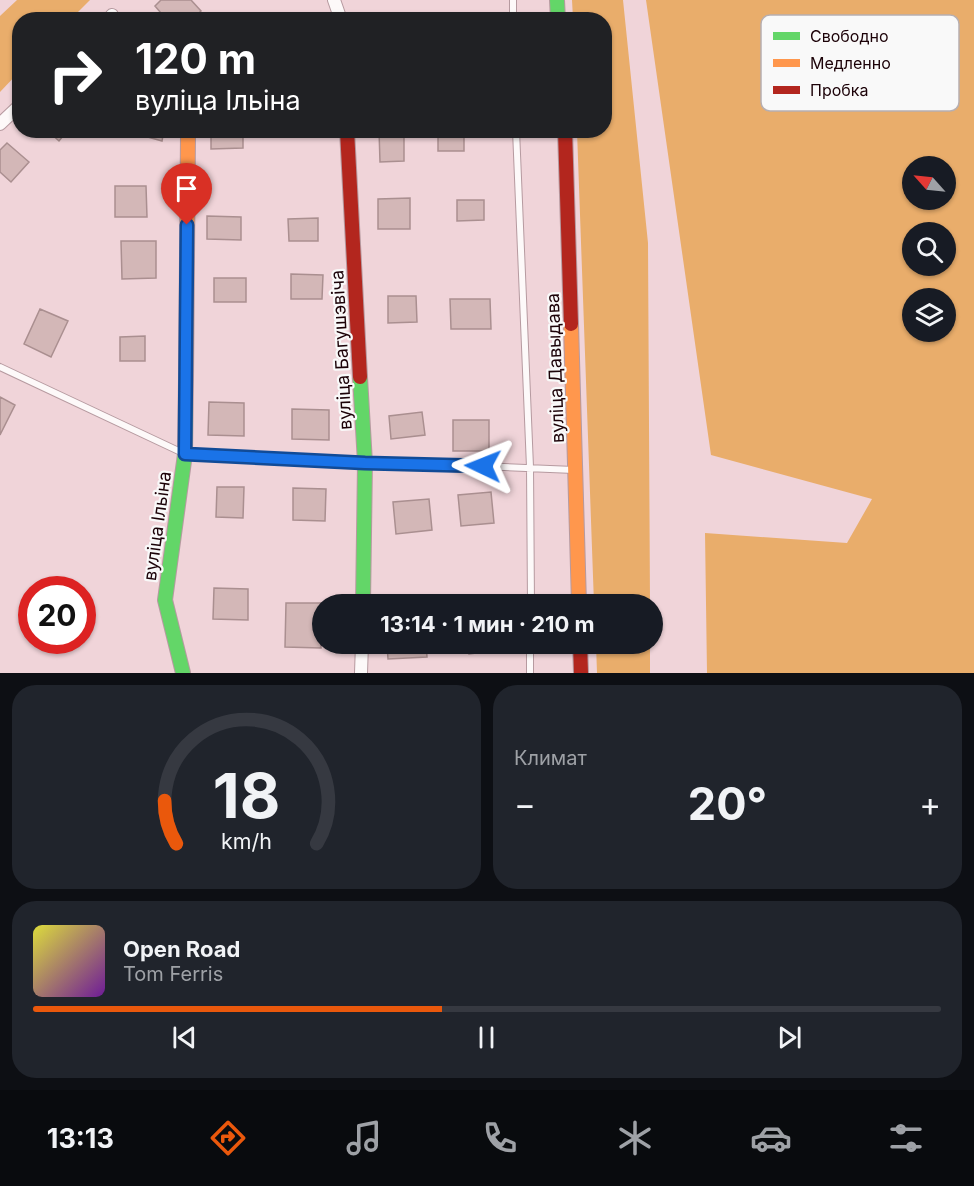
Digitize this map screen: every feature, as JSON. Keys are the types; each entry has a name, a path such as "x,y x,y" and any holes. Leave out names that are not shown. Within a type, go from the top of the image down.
{"street":[{"path":"0,124 12,113"},
{"name":"вуліца Ільіна","path":"183,673 165,600 185,454 188,138"},
{"name":"вуліца Багушэвіча","path":"347,138 365,463 363,594"},
{"name":"вуліца Давыдава","path":"565,138 579,594"},
{"path":"361,673 362,654"},
{"path":"580,654 580,673"}],"lane":[{"path":"516,138 530,468 531,594"},
{"path":"0,367 185,454 576,470"},
{"path":"530,654 530,673"}],"shaded area":[{"path":"17,0 90,0 78,12 12,12 12,79 0,92 0,16"},
{"path":"572,0 623,0 648,243 650,594 594,594 577,138 612,138 612,12 573,12"},
{"path":"646,0 974,0 974,673 707,673 705,533 847,543 872,499 711,455"},
{"path":"596,654 650,654 650,673 597,673"}],"building":[{"path":"161,0 191,0 201,11 160,12 155,6"},
{"path":"211,138 243,138 243,148 211,149"},
{"path":"379,138 404,138 404,161 380,162"},
{"path":"438,138 464,138 464,151 438,151"},
{"path":"7,143 29,162 11,182 0,172 0,150"},
{"path":"115,186 146,186 147,217 115,217"},
{"path":"410,198 410,229 378,229 378,199"},
{"path":"457,200 484,200 484,220 457,221"},
{"path":"207,216 241,217 241,240 207,239"},
{"path":"318,218 318,241 289,241 288,219"},
{"path":"121,241 156,241 156,278 122,279"},
{"path":"291,274 323,275 322,299 291,299"},
{"path":"214,278 246,278 246,302 214,302"},
{"path":"388,296 416,296 417,322 388,323"},
{"path":"450,299 490,299 491,329 451,329"},
{"path":"40,309 68,321 51,357 24,344"},
{"path":"145,336 145,361 120,361 120,337"},
{"path":"0,397 15,405 0,435"},
{"path":"209,402 244,403 244,436 208,435"},
{"path":"292,409 329,410 329,440 292,439"},
{"path":"422,412 425,435 391,439 389,416"},
{"path":"453,420 489,420 489,451 453,451"},
{"path":"217,487 244,487 243,518 216,517"},
{"path":"293,488 326,489 325,521 293,520"},
{"path":"491,492 494,523 461,526 458,495"},
{"path":"429,499 432,530 396,534 393,502"},
{"path":"214,588 248,589 248,620 213,619"},
{"path":"286,603 312,603 312,648 285,647"},
{"path":"388,654 427,654 427,657 388,659"}],"traffic: fast":[{"path":"557,0 558,12"},
{"path":"360,377 365,463 363,594"},
{"path":"183,673 165,600 185,454 186,379"}],"traffic: slow":[{"path":"186,379 188,138"},
{"path":"571,324 579,594"}],"traffic: jam":[{"path":"347,138 360,377"},
{"path":"565,138 571,324"},
{"path":"580,654 581,673"}],"route":[{"path":"187,225 185,454 483,466"}]}
